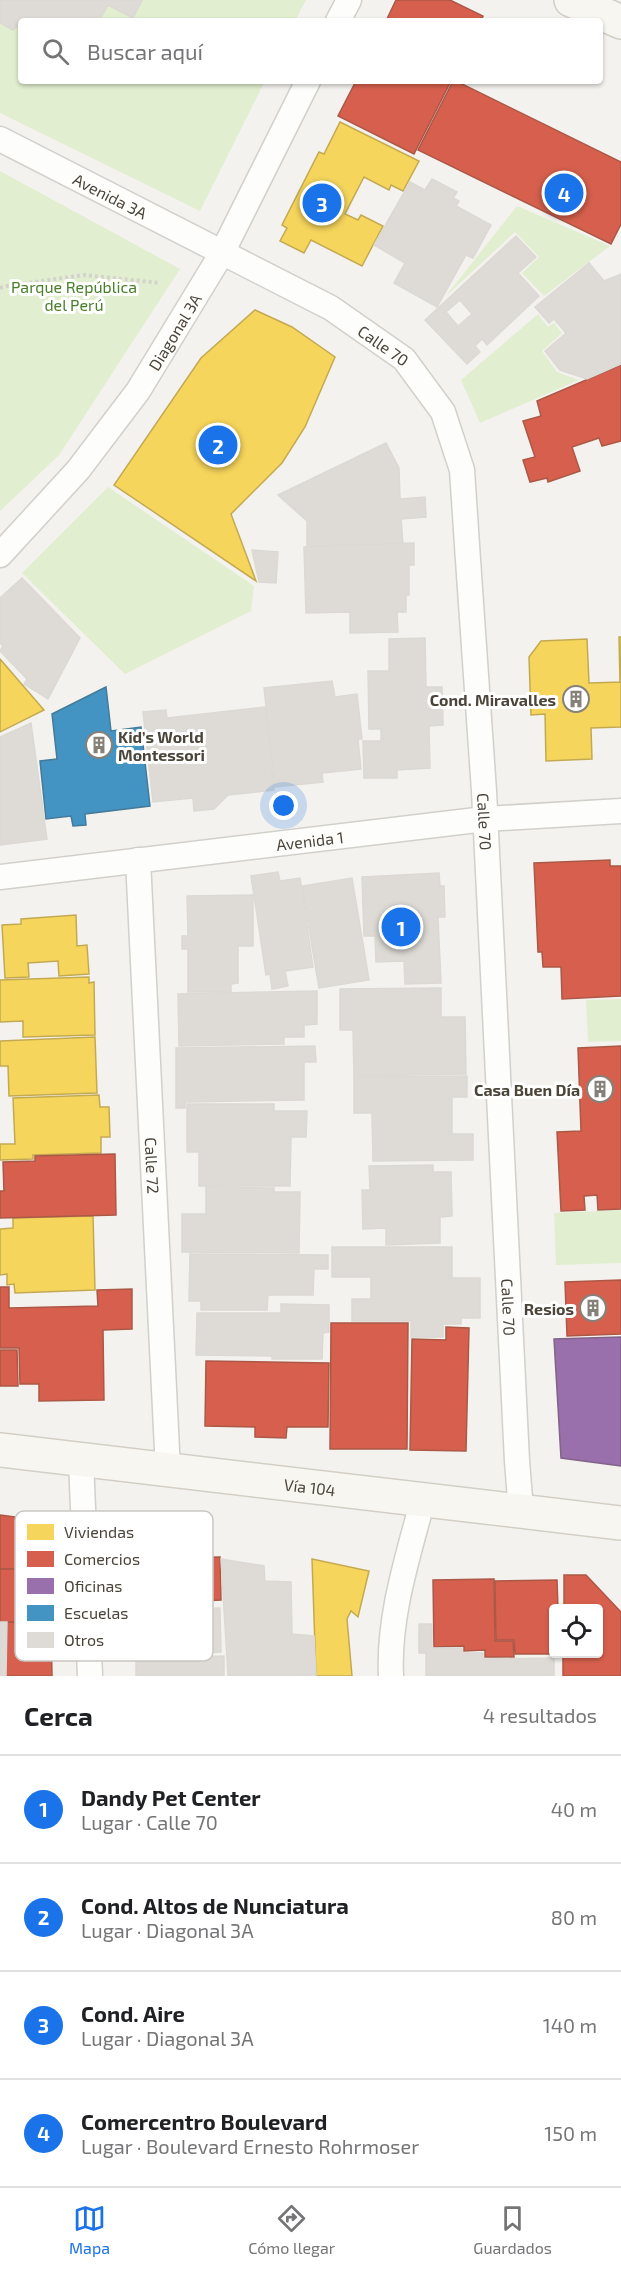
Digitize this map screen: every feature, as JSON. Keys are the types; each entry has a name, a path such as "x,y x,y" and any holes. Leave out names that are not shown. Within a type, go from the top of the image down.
{"main road":[{"path":"571,0 621,22"},
{"name":"Vía 104","path":"0,1450 621,1523"}],"street":[{"path":"340,18 349,0"},
{"name":"Diagonal 3A","path":"0,555 78,470 138,391 222,253 306,84"},
{"name":"Avenida 3A","path":"0,139 222,253"},
{"name":"Calle 70","path":"222,253 331,308 404,358 443,412 462,470 485,819 521,1511"},
{"name":"Avenida 1","path":"0,877 485,819 621,811"},
{"name":"Calle 72","path":"138,860 168,1470"},
{"path":"81,1460 83,1511"},
{"path":"391,1676 390,1657 394,1614 423,1500"},
{"path":"89,1661 90,1676"}],"path":[{"path":"0,288 84,275 160,283"}],"green space":[{"path":"142,0 306,0 297,18 133,18"},
{"path":"108,5 133,18 101,18"},
{"path":"0,23 13,30 18,25 18,84 264,84 200,211 0,113"},
{"name":"Parque República del Perú","path":"0,171 180,269 59,455 0,511"},
{"path":"517,206 610,246 544,296 522,273 539,257 515,232 445,297"},
{"path":"538,314 548,327 554,323 562,333 542,351 557,372 579,380 480,423 461,380"},
{"path":"108,487 254,586 251,611 125,674 22,573"},
{"path":"621,999 621,1041 588,1042 586,1000"},
{"path":"621,1210 621,1263 556,1265 554,1213"}],"building: Viviendas":[{"path":"340,122 419,161 403,191 391,185 389,190 364,177 345,214 358,220 361,215 383,226 362,266 311,240 304,253 280,241 287,228 282,225 319,152 324,154"},
{"path":"255,310 292,327 335,357 305,427 282,463 231,514 256,581 114,485 201,358"},
{"name":"Cond. Miravalles","path":"619,637 621,637 621,727 591,728 592,759 546,761 545,714 531,715 529,657 541,641 587,639 589,683 620,682"},
{"path":"0,659 44,710 0,732"},
{"path":"76,915 77,946 87,945 89,974 59,976 58,961 28,963 29,977 5,978 2,925 21,924 21,919"},
{"path":"89,977 89,983 94,982 95,1035 23,1037 23,1021 0,1022 0,980"},
{"path":"95,1037 97,1093 9,1096 8,1066 0,1066 0,1041"},
{"path":"99,1095 100,1107 109,1107 110,1137 101,1137 101,1153 33,1155 33,1159 0,1160 0,1144 15,1144 13,1098"},
{"path":"93,1216 95,1290 15,1293 14,1284 7,1285 7,1274 0,1275 0,1229 13,1228 13,1218"},
{"path":"312,1559 369,1571 358,1617 351,1611 347,1619 352,1676 316,1676"}],"building: Comercios":[{"path":"396,0 450,0 483,16 482,18 387,18"},
{"path":"354,84 449,84 414,154 338,116"},
{"path":"451,84 462,84 621,162 621,224 611,244 418,150"},
{"path":"621,365 621,441 602,446 599,438 572,447 580,471 548,482 547,478 530,482 523,460 535,457 523,421 541,416 537,401"},
{"path":"610,860 610,866 621,866 621,996 562,999 561,967 543,967 542,952 538,952 534,863"},
{"name":"Casa Buen Día","path":"621,1046 621,1209 598,1210 597,1195 584,1196 585,1210 561,1211 557,1132 581,1131 578,1048"},
{"path":"115,1154 116,1215 0,1218 0,1191 4,1191 3,1162 35,1161 35,1156"},
{"name":"Resios","path":"621,1280 621,1334 567,1336 565,1282"},
{"path":"0,1287 9,1287 9,1308 98,1306 97,1290 132,1289 132,1329 103,1330 104,1400 39,1401 39,1384 20,1384 19,1348 0,1348"},
{"path":"331,1323 408,1323 407,1449 330,1449"},
{"path":"446,1327 469,1328 466,1451 410,1450 412,1339 446,1340"},
{"path":"0,1350 17,1350 18,1386 0,1386"},
{"path":"206,1361 329,1363 328,1427 287,1427 286,1438 255,1437 255,1427 205,1426"},
{"path":"0,1515 15,1517 15,1569 0,1569"},
{"path":"213,1557 220,1557 221,1600 213,1600"},
{"path":"0,1569 15,1569 15,1622 0,1622"},
{"path":"564,1575 586,1575 621,1612 621,1676 563,1676 563,1658 603,1658 603,1604 564,1604"},
{"path":"494,1579 495,1641 513,1641 514,1657 485,1657 485,1650 464,1651 464,1646 434,1647 433,1580"},
{"path":"557,1580 558,1604 549,1604 549,1654 515,1654 514,1640 496,1640 495,1581"},
{"path":"7,1622 15,1622 15,1661 52,1661 52,1676 6,1676"}],"building: Oficinas":[{"path":"621,1337 621,1466 561,1458 554,1339"}],"building: Escuelas":[{"name":"Kid’s World Montessori","path":"106,687 111,731 141,727 150,806 85,814 86,825 73,826 71,816 46,819 40,761 57,759 52,714"}],"building: Otros":[{"path":"0,0 142,0 133,18 108,5 101,18 18,18 18,25 13,30 0,23"},
{"path":"432,179 457,192 453,198 459,201 456,206 491,225 473,258 466,255 437,307 394,283 405,263 374,245 410,182 425,190"},
{"path":"516,236 536,257 518,273 539,296 487,345 482,339 475,346 480,352 467,364 425,320","holes":["460,300 472,314 458,326 446,312"]},
{"path":"589,263 604,281 621,274 621,364 587,379 560,370 545,351 566,333 554,319 549,323 535,307"},
{"path":"386,443 399,468 400,499 425,497 426,517 401,519 403,544 307,546 307,521 278,495"},
{"path":"414,543 414,565 409,565 409,595 406,595 406,612 397,612 398,632 350,633 350,612 306,613 304,547"},
{"path":"252,550 278,552 276,583 259,582"},
{"path":"22,578 80,638 48,699 24,684 27,679 0,651 3,646 0,643 0,598"},
{"path":"425,638 426,687 442,687 443,725 429,726 430,768 397,770 397,778 364,778 363,741 381,741 381,729 369,729 368,671 389,671 389,639"},
{"path":"332,681 335,697 357,694 362,739 358,739 361,769 322,773 323,782 275,787 264,688"},
{"path":"265,707 274,790 228,795 214,809 194,811 193,798 153,802 143,712 166,710 167,718"},
{"path":"31,723 47,839 0,845 0,737"},
{"path":"278,872 280,881 300,878 313,967 285,971 288,986 272,989 270,974 266,975 251,876"},
{"path":"439,873 440,886 444,886 445,917 438,917 441,983 405,984 404,961 376,962 375,936 364,936 362,877"},
{"path":"352,878 369,980 319,988 302,886"},
{"path":"253,895 253,946 238,946 238,983 231,984 231,992 188,992 188,949 182,949 182,936 188,936 187,896"},
{"path":"441,988 441,1017 465,1017 466,1074 354,1076 353,1030 340,1030 340,989"},
{"path":"317,991 317,1024 304,1025 304,1037 284,1037 284,1044 179,1046 178,994"},
{"path":"315,1046 316,1062 304,1062 304,1100 185,1102 185,1108 176,1108 176,1048"},
{"path":"467,1076 467,1097 452,1097 452,1134 473,1134 473,1160 373,1161 372,1113 354,1113 354,1077"},
{"path":"187,1104 274,1104 274,1111 307,1111 306,1137 291,1137 290,1186 199,1186 199,1152 187,1152"},
{"path":"433,1165 433,1172 451,1172 452,1216 440,1217 440,1243 386,1245 386,1228 363,1229 362,1190 370,1190 369,1166"},
{"path":"206,1187 274,1188 274,1192 300,1192 299,1253 182,1252 182,1214 206,1214"},
{"path":"332,1247 452,1247 452,1278 480,1278 480,1318 461,1318 461,1324 443,1324 443,1337 411,1337 411,1321 352,1321 352,1299 371,1299 371,1277 332,1277"},
{"path":"190,1254 328,1255 328,1269 314,1269 313,1295 268,1295 267,1310 201,1310 201,1301 189,1301"},
{"path":"281,1304 329,1305 329,1332 323,1333 322,1359 196,1355 197,1313 281,1313"},
{"path":"221,1559 264,1566 265,1581 291,1582 292,1634 314,1636 316,1676 228,1676"},
{"path":"213,1608 220,1608 221,1652 213,1652"},
{"path":"0,1622 7,1622 6,1676 0,1676"},
{"path":"419,1624 432,1624 432,1648 462,1648 462,1653 483,1653 483,1659 554,1658 554,1676 426,1676 426,1653 419,1653"},
{"path":"213,1656 224,1656 224,1676 136,1676 136,1661 213,1661"}],"place":[{"name":"Comercentro Boulevard","path":"564,193"},
{"name":"Cond. Aire","path":"322,203"},
{"name":"Cond. Altos de Nunciatura","path":"218,445"},
{"name":"Cond. Miravalles","path":"576,699"},
{"name":"Kid’s World Montessori","path":"99,745"},
{"name":"Dandy Pet Center","path":"401,927"},
{"name":"Casa Buen Día","path":"600,1089"},
{"name":"Resios","path":"593,1308"}]}
